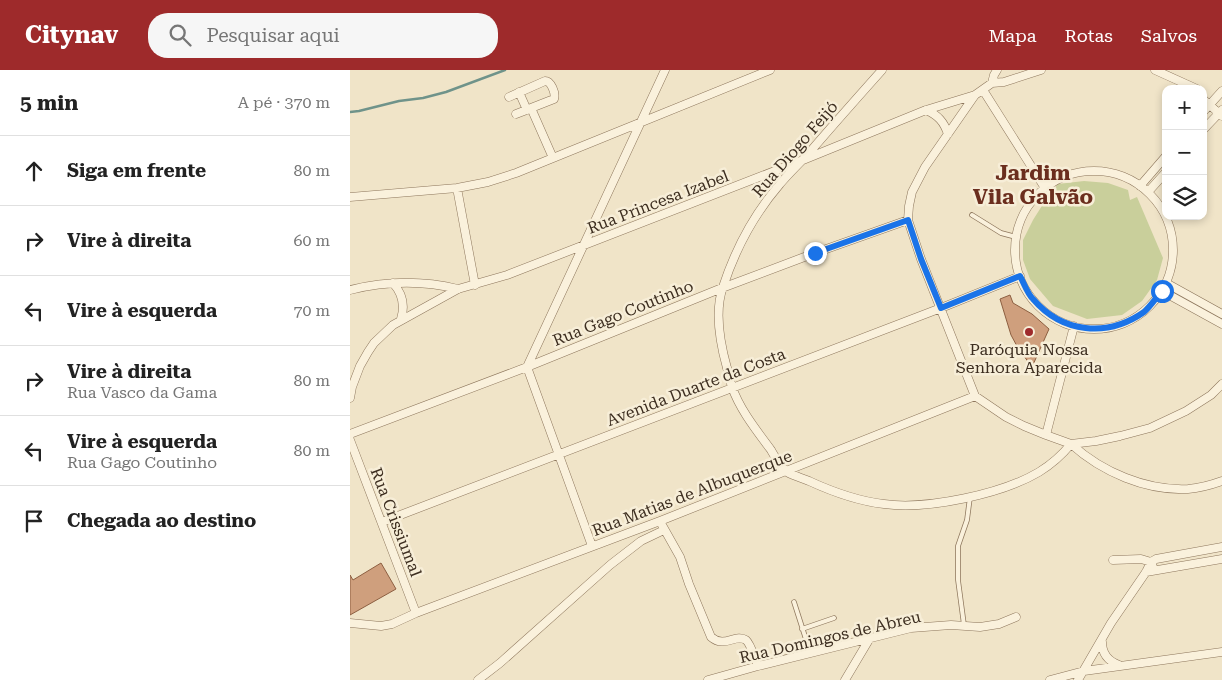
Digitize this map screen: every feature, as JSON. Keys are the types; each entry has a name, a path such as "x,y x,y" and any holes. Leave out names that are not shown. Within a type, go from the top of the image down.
{"street":[{"path":"592,546 526,367 666,70"},
{"path":"350,197 457,188 488,182 553,158 770,70"},
{"name":"Rua Diogo Feijó","path":"786,471 743,410 732,388 720,333 719,312 722,288 734,257 764,205 780,184 882,70"},
{"path":"992,83 997,70"},
{"name":"Rua Princesa Izabel","path":"350,398 352,387 368,352 382,334 401,319 458,289 507,275 926,110 974,95 992,83 1004,82 1041,70"},
{"path":"1156,70 1188,85"},
{"path":"510,97 544,81 550,83 555,95 554,99 516,114"},
{"path":"983,90 1045,188"},
{"path":"1207,108 1222,91"},
{"path":"519,92 553,158"},
{"path":"974,95 918,180 912,192 908,220 921,259 976,396 1006,417 1071,444 1082,454 1118,474 1150,485 1169,488 1188,489 1222,482"},
{"path":"1207,98 1221,112 1207,126"},
{"path":"1207,101 1211,103"},
{"path":"926,110 932,112 940,119 948,134"},
{"path":"1140,186 1162,161"},
{"path":"1102,171 1122,176 1140,186 1148,192 1160,207 1169,225 1173,244 1172,264 1162,291 1145,311 1124,324 1099,329 1074,326 1050,316 1032,298 1020,276 1015,252 1018,228 1029,206 1045,188 1062,177 1082,172 1102,171"},
{"path":"1148,192 1163,175"},
{"path":"457,188 475,285"},
{"name":"Rua Gago Coutinho","path":"350,434 526,367 722,288 908,220"},
{"name":"Avenida Duarte da Costa","path":"382,522 1020,276"},
{"path":"350,290 394,283 443,285 458,289"},
{"path":"394,283 402,297 403,312 401,319"},
{"path":"1166,283 1222,314"},
{"path":"1162,291 1222,324"},
{"path":"1046,435 1074,326"},
{"path":"786,471 836,493 884,505 911,505 970,497 1030,477 1063,454 1071,444 1096,441 1150,428 1186,411 1211,395 1222,384"},
{"name":"Rua Matias de Albuquerque","path":"350,624 381,626 392,624 416,613 660,521 976,396"},
{"name":"Rua Crissiumal","path":"350,440 416,613"},
{"path":"660,521 680,557 711,637 718,642 739,638 745,640 758,666"},
{"path":"478,680 500,663 617,559 640,542 664,530"},
{"path":"1078,680 1151,562 1156,559 1222,546"},
{"path":"1113,560 1141,559 1151,562 1156,571"},
{"path":"1146,572 1222,559"},
{"name":"Rua Domingos de Abreu","path":"708,680 911,628 951,625 980,627 999,624 1016,617"},
{"path":"845,680 870,638"},
{"path":"1102,642 1102,648 1106,657 1120,665"},
{"path":"1050,680 1084,671 1120,665 1222,652"}],"lane":[{"path":"972,215 1001,233 1016,237"},
{"path":"964,626 958,580 958,546 967,520 970,497"},
{"path":"794,602 811,653"},
{"path":"802,629 834,618"}],"green space":[{"path":"1084,181 1108,183 1128,190 1130,200 1137,197 1163,258 1157,280 1142,301 1122,315 1087,319 1053,306 1030,279 1023,260 1023,240 1033,220 1058,184"}],"building":[{"name":"Paróquia Nossa Senhora Aparecida","path":"1010,295 1013,303 1032,314 1049,329 1032,367 1011,335 1000,299"},
{"path":"381,563 396,589 350,615 350,575 353,580"}],"waterway":[{"path":"350,112 446,92 505,70"}],"place":[{"name":"Paróquia Nossa Senhora Aparecida","path":"1029,332"}],"district":[{"name":"Jardim Vila Galvão","path":"1033,185"}],"route":[{"path":"815,253 908,220 921,259 941,308 1020,276 1032,298 1050,316 1074,326 1099,329 1124,324 1145,311 1162,291"}]}
